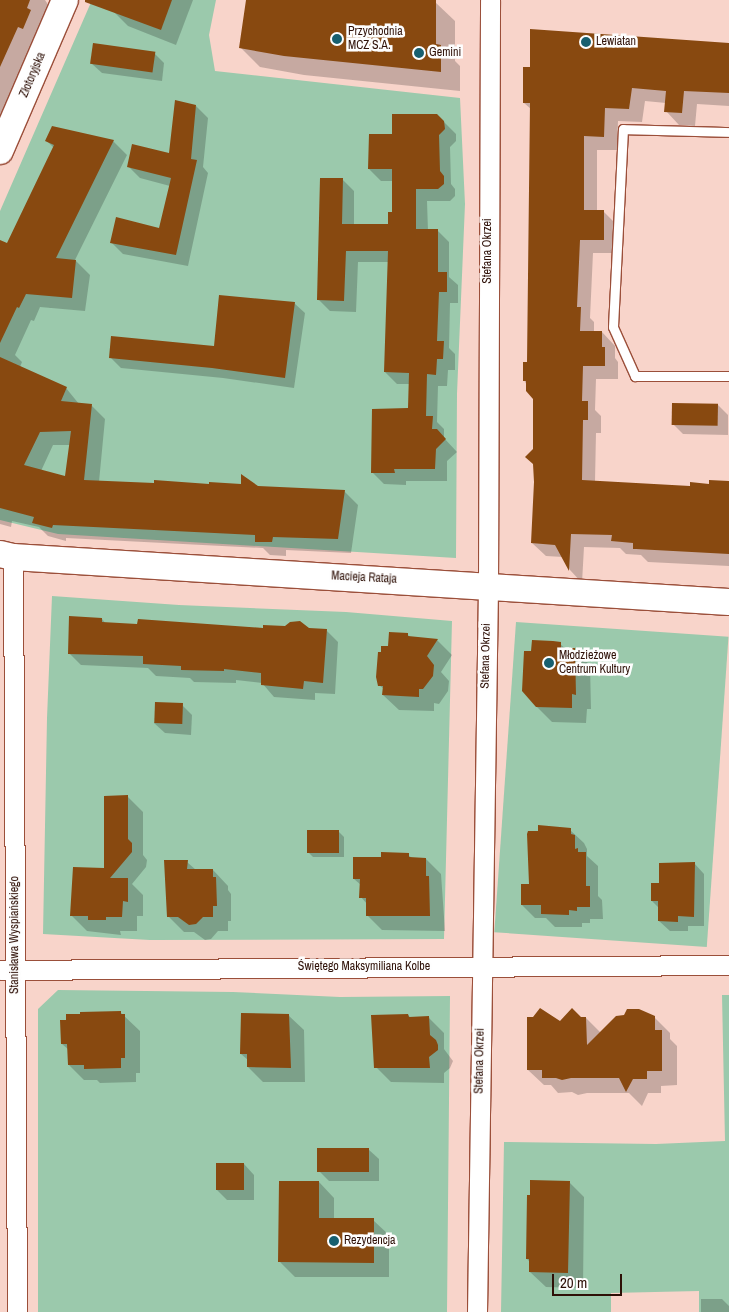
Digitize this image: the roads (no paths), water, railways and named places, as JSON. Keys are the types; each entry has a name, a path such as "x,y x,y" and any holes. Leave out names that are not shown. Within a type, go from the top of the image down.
{"street":[{"name":"Złotoryjska","path":"0,151 65,0"},
{"name":"Stefana Okrzei","path":"477,1312 488,586 490,0"},
{"name":"Macieja Rataja","path":"6,555 729,602"},
{"name":"Stanisława Wyspiańskiego","path":"6,555 7,970 17,1312"},
{"name":"Świętego Maksymiliana Kolbe","path":"7,970 729,965"}],"lane":[{"path":"729,132 622,129 613,327 635,376 729,376"}],"place":[{"name":"Przychodnia MCZ S.A.","path":"337,39"},
{"name":"Lewiatan","path":"586,42"},
{"name":"Gemini","path":"419,53"},
{"name":"Młodzieżowe Centrum Kultury","path":"549,663"},
{"name":"Rezydencja","path":"334,1241"}]}
